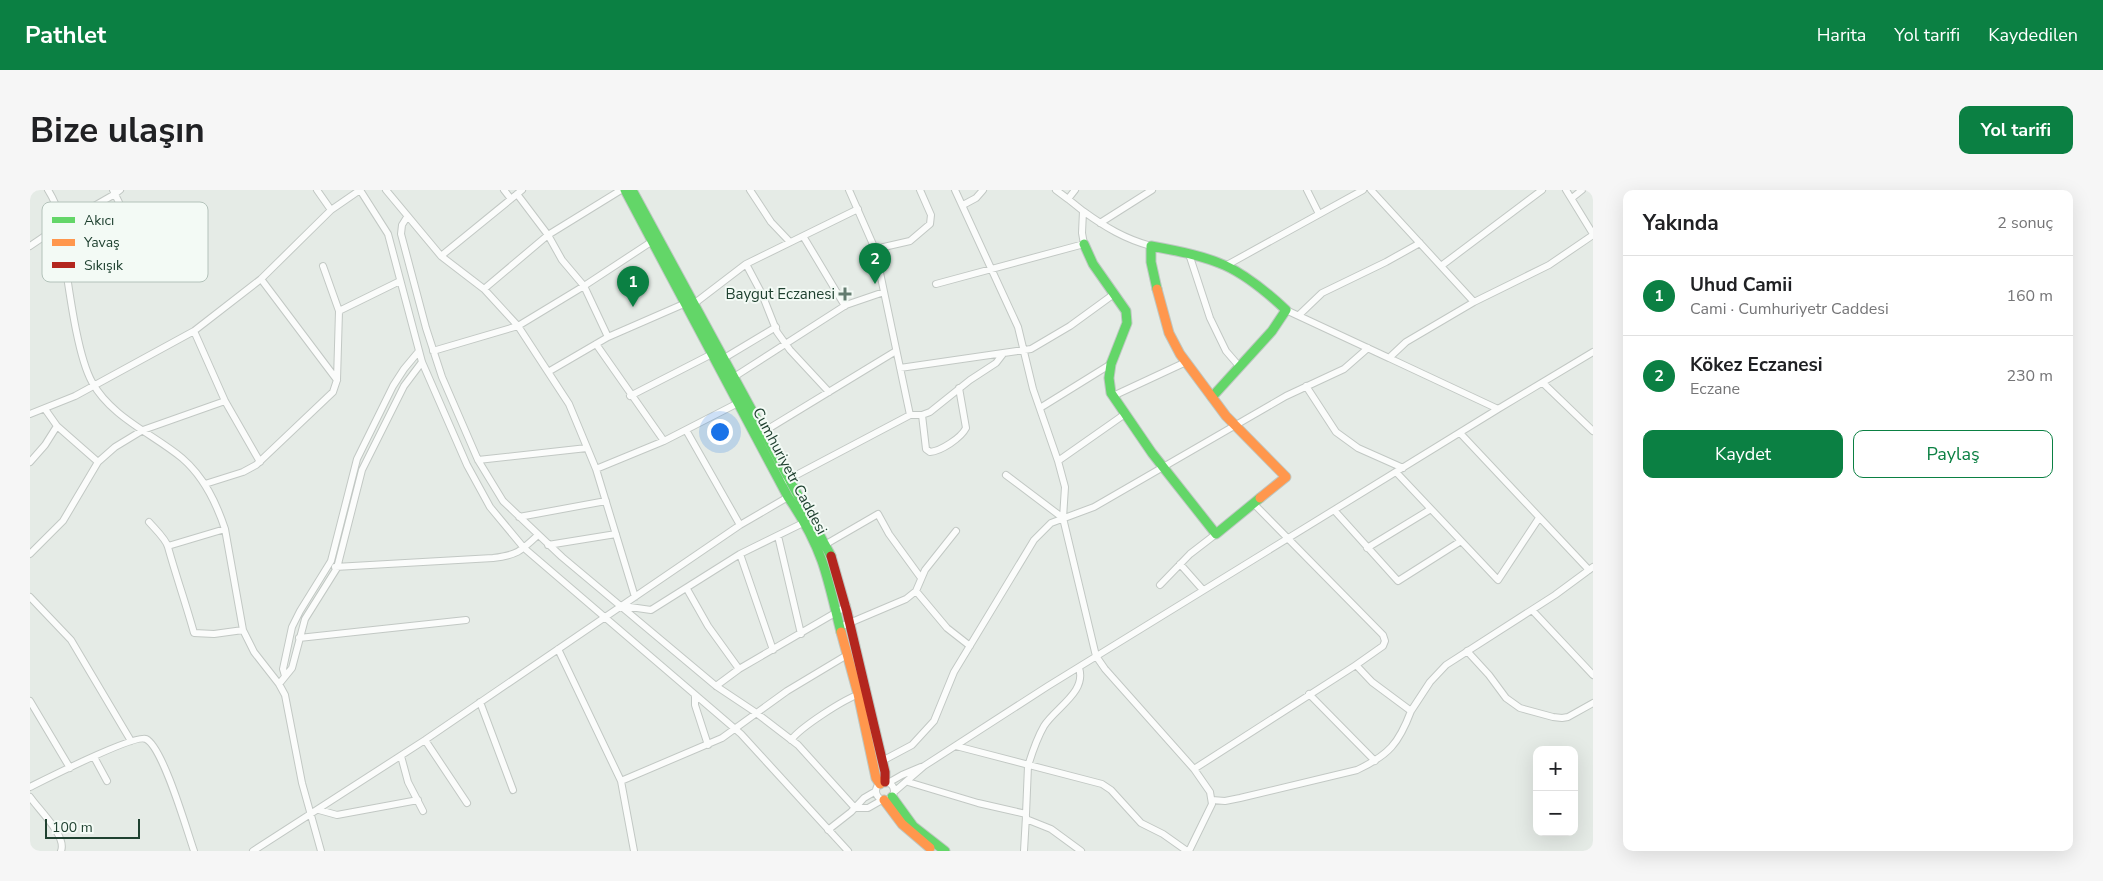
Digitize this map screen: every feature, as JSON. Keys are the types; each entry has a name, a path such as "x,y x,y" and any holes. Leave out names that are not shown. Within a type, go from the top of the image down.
{"main road":[{"path":"623,190 651,242 690,303"},
{"path":"632,190 718,358 734,377 741,401 763,432 785,481 820,547 832,559 850,623 862,693 882,761 882,785"},
{"path":"1084,244 1093,264 1126,311 1127,323 1111,364 1109,378 1113,396 1162,466 1216,534 1286,477 1236,426 1212,397 1186,362 1169,333 1151,262 1151,246 1227,264 1254,281 1286,310 1272,332 1212,397"},
{"name":"Cumhuriyetr Caddesi","path":"718,358 785,481 788,497 804,522 807,532 820,547 847,655 862,693 874,768 882,785"},
{"path":"888,797 902,824 934,851"},
{"path":"888,797 913,826 945,851"}],"street":[{"path":"48,190 54,202"},
{"path":"318,190 331,210"},
{"path":"30,414 75,396 194,331 261,279 331,210 360,190 385,227 422,362 475,483 498,519 524,548 734,729 848,851"},
{"path":"386,190 441,256 484,289 518,326 569,404 596,469 635,597"},
{"path":"504,190 511,199"},
{"path":"484,289 548,235 623,190"},
{"path":"750,190 771,222 790,242"},
{"path":"848,190 875,249 910,414"},
{"path":"875,249 910,241 930,224 931,215 920,190"},
{"path":"955,190 1018,327 1033,389 1065,487 1064,518 1096,656 1105,669 1194,769 1210,792 1212,800 1188,851 1170,838 1141,823 1106,786 956,746"},
{"path":"963,205 976,198 983,190"},
{"path":"1056,190 1100,223 1131,240 1151,246"},
{"path":"1068,199 1075,190"},
{"path":"1100,223 1152,190"},
{"path":"1307,190 1319,214"},
{"path":"1227,264 1363,190"},
{"path":"1371,190 1474,302"},
{"path":"1441,266 1542,190"},
{"path":"1389,358 1406,342 1474,302 1550,266 1593,235 1566,190"},
{"path":"1572,198 1582,190"},
{"path":"99,202 116,192"},
{"path":"441,256 520,192 562,260 584,286 608,337"},
{"path":"548,372 608,337 690,303 746,264 858,209"},
{"path":"936,284 1084,244 1083,211"},
{"path":"407,216 402,225 401,234 442,377 478,460 495,490 519,518 548,545 716,686 755,712 809,755 855,808 868,808 888,797 908,782 924,766"},
{"path":"803,236 845,306"},
{"path":"30,246 42,237"},
{"path":"433,351 518,326 651,242"},
{"path":"1299,315 1322,293 1420,243"},
{"path":"1189,254 1210,318 1226,351 1240,366"},
{"path":"746,264 785,343 829,392"},
{"path":"205,484 248,470 260,462 328,398 337,380 339,311 323,266"},
{"path":"261,279 337,380"},
{"path":"339,311 400,281"},
{"path":"69,282 80,344 87,370 94,385 123,416 181,458 205,484 216,504 225,529 243,630 259,660 279,684 285,695 310,816 321,851"},
{"path":"734,377 845,306 884,292"},
{"path":"900,368 1025,351 1040,346 1114,294"},
{"path":"1286,310 1498,409"},
{"path":"630,396 718,358 776,327"},
{"path":"194,331 226,401 260,462"},
{"path":"596,344 630,396 664,441"},
{"path":"882,761 912,745 928,729 939,712 954,672 1034,540 1050,523 1094,508 1162,466 1236,426 1286,396 1344,369 1368,348"},
{"path":"285,676 283,669 294,622 328,566 357,459 393,386 419,351"},
{"path":"763,432 896,351"},
{"path":"828,830 864,798 882,785 924,766 1096,656 1593,352"},
{"path":"785,481 910,414 922,415 933,410 959,388 996,364 1003,354"},
{"path":"279,684 292,668 299,638 310,611 337,568 362,470 404,386 422,362"},
{"path":"1113,396 1186,362"},
{"path":"1040,408 1111,364"},
{"path":"1543,383 1593,430"},
{"path":"1306,386 1336,432 1358,448 1403,468"},
{"path":"922,415 924,439 928,451 936,451 960,436 966,428 959,388"},
{"path":"30,554 56,529 71,511 98,462 119,444 143,430 226,401"},
{"path":"596,469 664,441 741,401"},
{"path":"45,409 57,426 98,462"},
{"path":"1058,462 1125,414"},
{"path":"30,462 45,445 57,426"},
{"path":"686,430 740,525"},
{"path":"1212,800 1232,799 1337,776 1357,770 1374,761 1393,747 1411,710 1437,674 1467,651 1532,610 1591,568 1539,518 1460,433"},
{"path":"478,460 587,448"},
{"path":"1396,472 1498,580 1539,518"},
{"path":"1006,475 1064,518"},
{"path":"254,851 425,740 740,525 788,497"},
{"path":"519,518 606,502"},
{"path":"1194,769 1356,665 1381,648 1385,643 1384,638 1336,585 1254,504"},
{"path":"1367,548 1431,509"},
{"path":"1334,510 1398,581 1461,541"},
{"path":"820,547 878,514 889,534 921,578"},
{"path":"149,522 168,546 194,634 214,634 243,630"},
{"path":"622,606 652,610 740,554 804,522"},
{"path":"168,546 225,529"},
{"path":"840,627 906,599 916,590 925,570 956,531"},
{"path":"548,545 616,534"},
{"path":"1160,585 1190,554 1216,534"},
{"path":"328,566 337,568 493,558 513,555 538,535"},
{"path":"778,536 801,634"},
{"path":"740,554 774,650"},
{"path":"1180,564 1203,590"},
{"path":"687,589 708,626 739,669"},
{"path":"916,590 947,628 970,646"},
{"path":"30,597 71,640 131,741"},
{"path":"716,686 739,669 846,606"},
{"path":"1532,610 1593,675"},
{"path":"299,638 466,620"},
{"path":"558,649 622,781 634,851"},
{"path":"1467,651 1489,675 1506,698 1520,708 1553,718 1562,718 1593,703"},
{"path":"622,781 708,746 755,712 847,655"},
{"path":"1356,665 1372,682 1411,710"},
{"path":"1024,851 1028,766 1044,726 1066,703 1079,682 1081,674 1079,668"},
{"path":"791,740 800,731 862,693"},
{"path":"1309,694 1374,761"},
{"path":"695,695 694,705 708,746"},
{"path":"30,701 70,768"},
{"path":"480,702 513,790"},
{"path":"30,786 131,741 143,738 152,745 168,776 194,851"},
{"path":"425,740 467,803"},
{"path":"401,756 408,782 423,811"},
{"path":"94,757 108,781"},
{"path":"908,782 1026,816 1051,829 1080,851"},
{"path":"882,785 892,786 888,797"},
{"path":"882,785 878,796 888,797"},
{"path":"30,797 61,836 63,844 61,851"},
{"path":"319,810 337,815 418,800"}],"traffic: fast":[{"path":"625,190 788,497 811,536 825,570 841,632"},
{"path":"632,190 831,556"},
{"path":"1084,244 1093,264 1126,311 1127,323 1111,364 1109,378 1111,393 1152,453 1216,534 1260,498"},
{"path":"1157,289 1151,262 1151,246 1209,259 1224,265 1253,282 1286,310 1272,331 1212,397"},
{"path":"892,797 913,826 945,851"}],"traffic: slow":[{"path":"1157,289 1169,333 1180,354 1226,416 1286,477 1260,498"},
{"path":"841,632 858,694 876,778 880,784"},
{"path":"884,800 902,824 930,848"}],"traffic: jam":[{"path":"831,556 847,612 885,772 885,782"}],"place":[{"name":"Kökez Eczanesi","path":"875,284"},
{"name":"Baygut Eczanesi","path":"845,294"},
{"name":"Uhud Camii","path":"633,307"}]}
